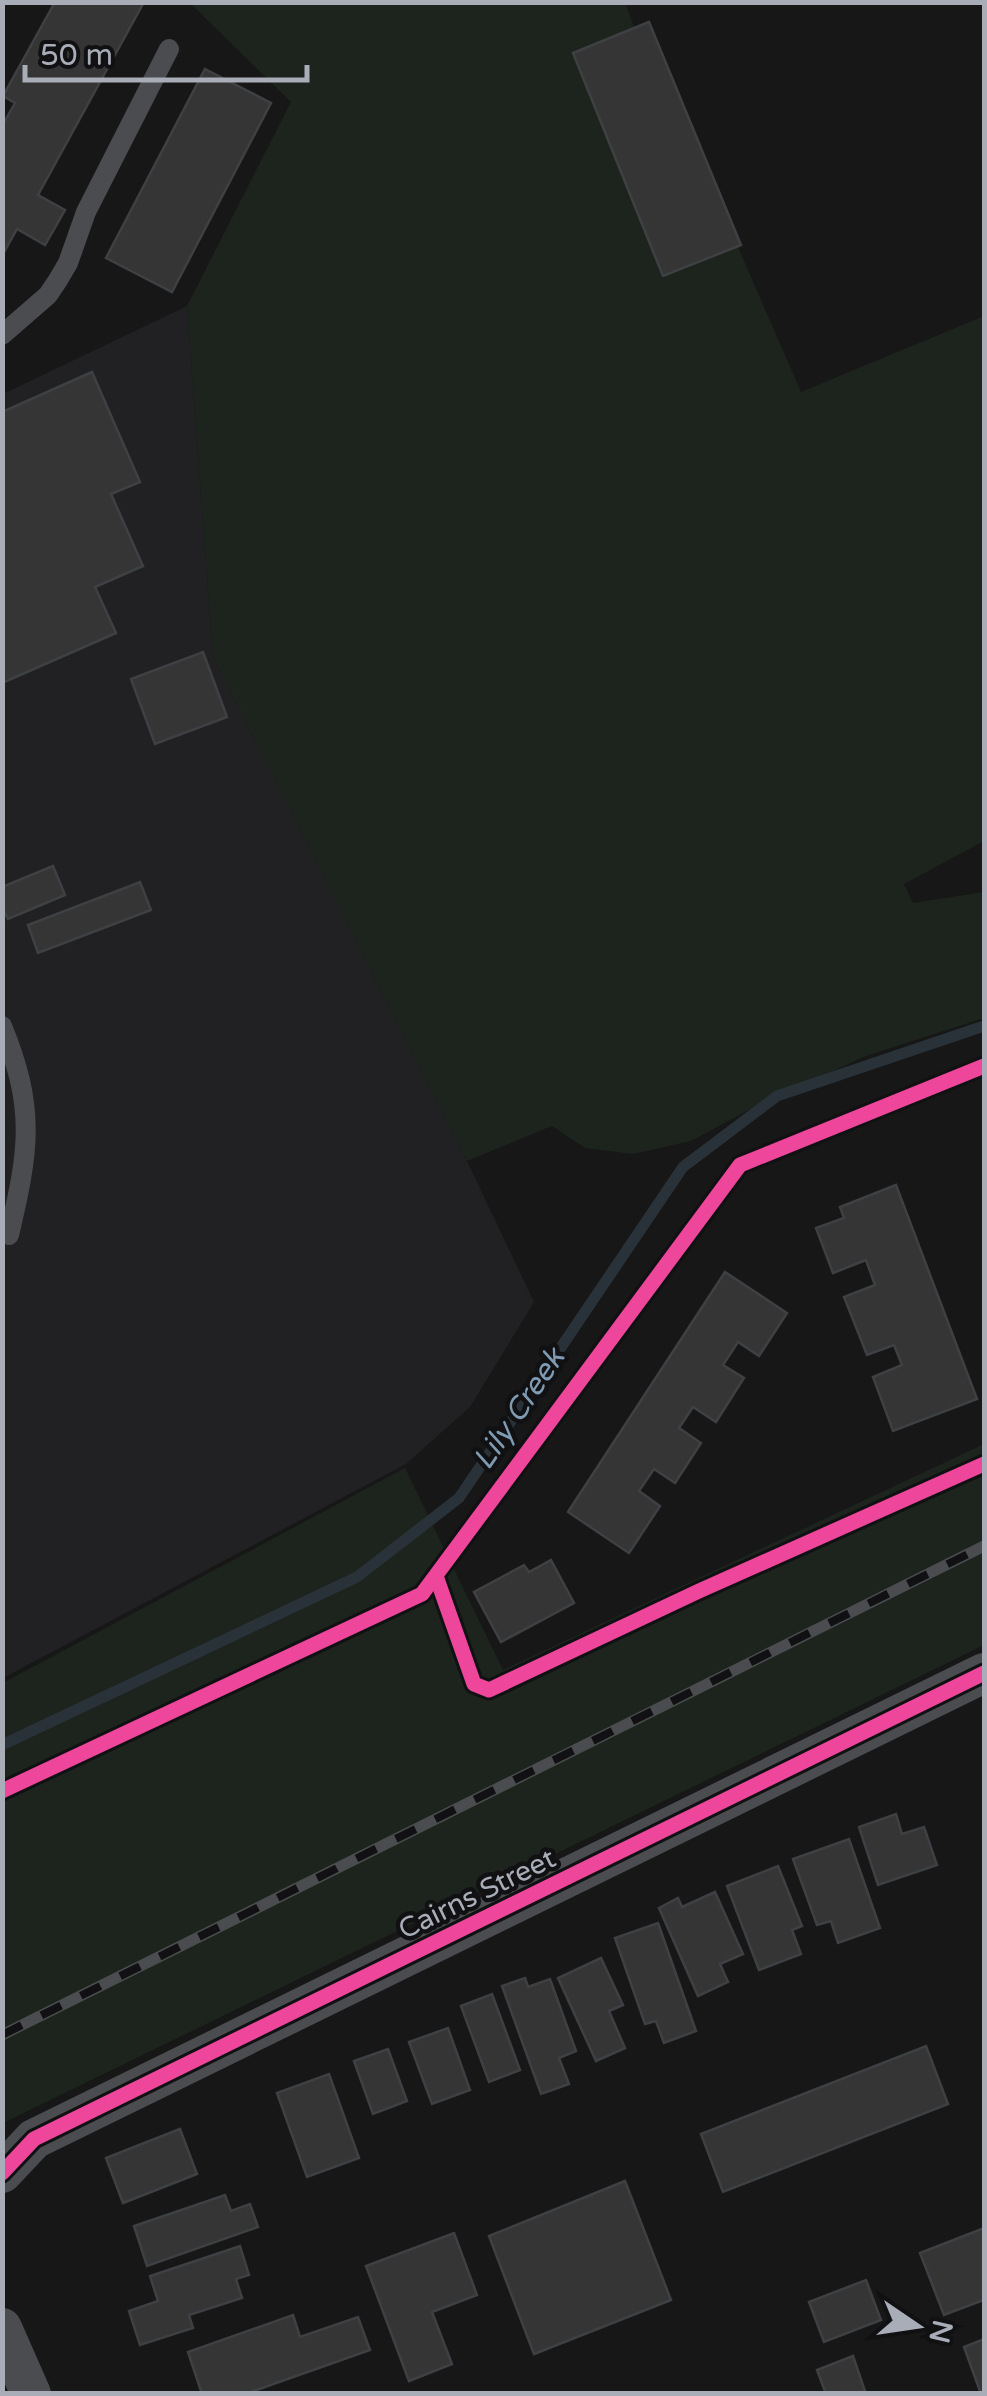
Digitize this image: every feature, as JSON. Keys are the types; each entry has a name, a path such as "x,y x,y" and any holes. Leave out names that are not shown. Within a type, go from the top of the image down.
{"street":[{"name":"Cairns Street","path":"2,2173 34,2139 984,1673"},
{"path":"2,2328 31,2394"}],"lane":[{"path":"2,335 48,294 68,263 86,212 169,49"},
{"path":"2,1026 18,1066 28,1128 23,1176 9,1235"}],"shaded area":[{"path":"625,2 634,27 649,22 741,245 738,247 801,392 984,316 984,841 904,884 913,903 984,892 984,1018 866,1056 758,1105 691,1141 633,1154 585,1148 552,1126 467,1161 213,657 187,306 291,102 190,3"},
{"path":"187,306 213,657 534,1302 470,1407 406,1464 3,1678 3,394"},
{"path":"984,1444 984,1645 3,2123 3,1683 405,1468 503,1670"}],"building":[{"path":"55,2 144,2 38,195 65,210 45,245 17,229 2,256 2,126 15,103 3,96"},
{"path":"649,22 741,245 663,276 573,53"},
{"path":"205,69 271,103 172,292 106,258"},
{"path":"92,372 140,482 111,494 143,566 95,587 116,633 2,683 2,412"},
{"path":"203,652 227,717 155,744 131,679"},
{"path":"53,866 65,895 8,919 2,907 2,887"},
{"path":"140,882 151,910 38,953 28,925"},
{"path":"896,1185 977,1399 893,1431 873,1377 902,1365 894,1345 867,1355 844,1297 875,1285 866,1260 833,1273 816,1228 844,1218 840,1207"},
{"path":"725,1272 787,1313 759,1356 738,1342 723,1365 744,1378 716,1422 693,1407 679,1428 701,1443 675,1483 654,1469 639,1491 660,1506 629,1553 568,1512"},
{"path":"551,1560 574,1603 501,1642 474,1592 524,1565 529,1572"},
{"path":"896,1814 902,1834 924,1827 937,1865 878,1885 859,1827"},
{"path":"849,1839 880,1928 838,1943 831,1921 817,1925 793,1859"},
{"path":"778,1866 802,1926 792,1930 801,1954 759,1970 727,1886"},
{"path":"715,1892 743,1954 720,1964 728,1982 698,1996 659,1908 678,1898 682,1907"},
{"path":"658,1923 696,2031 664,2043 656,2021 645,2024 615,1938"},
{"path":"601,1958 623,2005 609,2011 625,2048 596,2061 558,1978"},
{"path":"525,1978 528,1987 550,1979 576,2051 559,2058 569,2084 541,2094 502,1986"},
{"path":"492,1994 520,2070 489,2082 461,2006"},
{"path":"448,2028 470,2090 432,2104 409,2042"},
{"path":"926,2046 948,2104 723,2192 701,2134"},
{"path":"388,2049 407,2101 373,2114 354,2061"},
{"path":"329,2074 359,2158 307,2177 277,2093"},
{"path":"180,2129 197,2174 123,2203 106,2158"},
{"path":"625,2181 671,2300 534,2354 489,2236"},
{"path":"225,2195 231,2211 250,2204 258,2227 147,2266 134,2226"},
{"path":"984,2228 984,2300 944,2315 920,2253"},
{"path":"454,2233 477,2295 432,2312 452,2364 409,2381 366,2266"},
{"path":"240,2246 249,2275 236,2279 242,2298 189,2315 193,2328 140,2345 129,2311 158,2301 150,2276"},
{"path":"866,2280 881,2320 824,2342 809,2302"},
{"path":"293,2315 300,2337 358,2317 370,2350 245,2394 202,2394 188,2352"},
{"path":"984,2339 984,2394 981,2394 964,2347"},
{"path":"853,2356 866,2394 826,2394 817,2370"}],"waterway":[{"name":"Lily Creek","path":"2,1745 357,1577 459,1498 683,1167 777,1096 984,1026"}],"railway":[{"path":"2,2035 984,1546"}],"cycle path":[{"path":"2,1791 422,1594 740,1165 984,1066"},
{"path":"436,1576 474,1684 489,1690 984,1464"},
{"path":"2,2173 34,2139 984,1673"}]}
